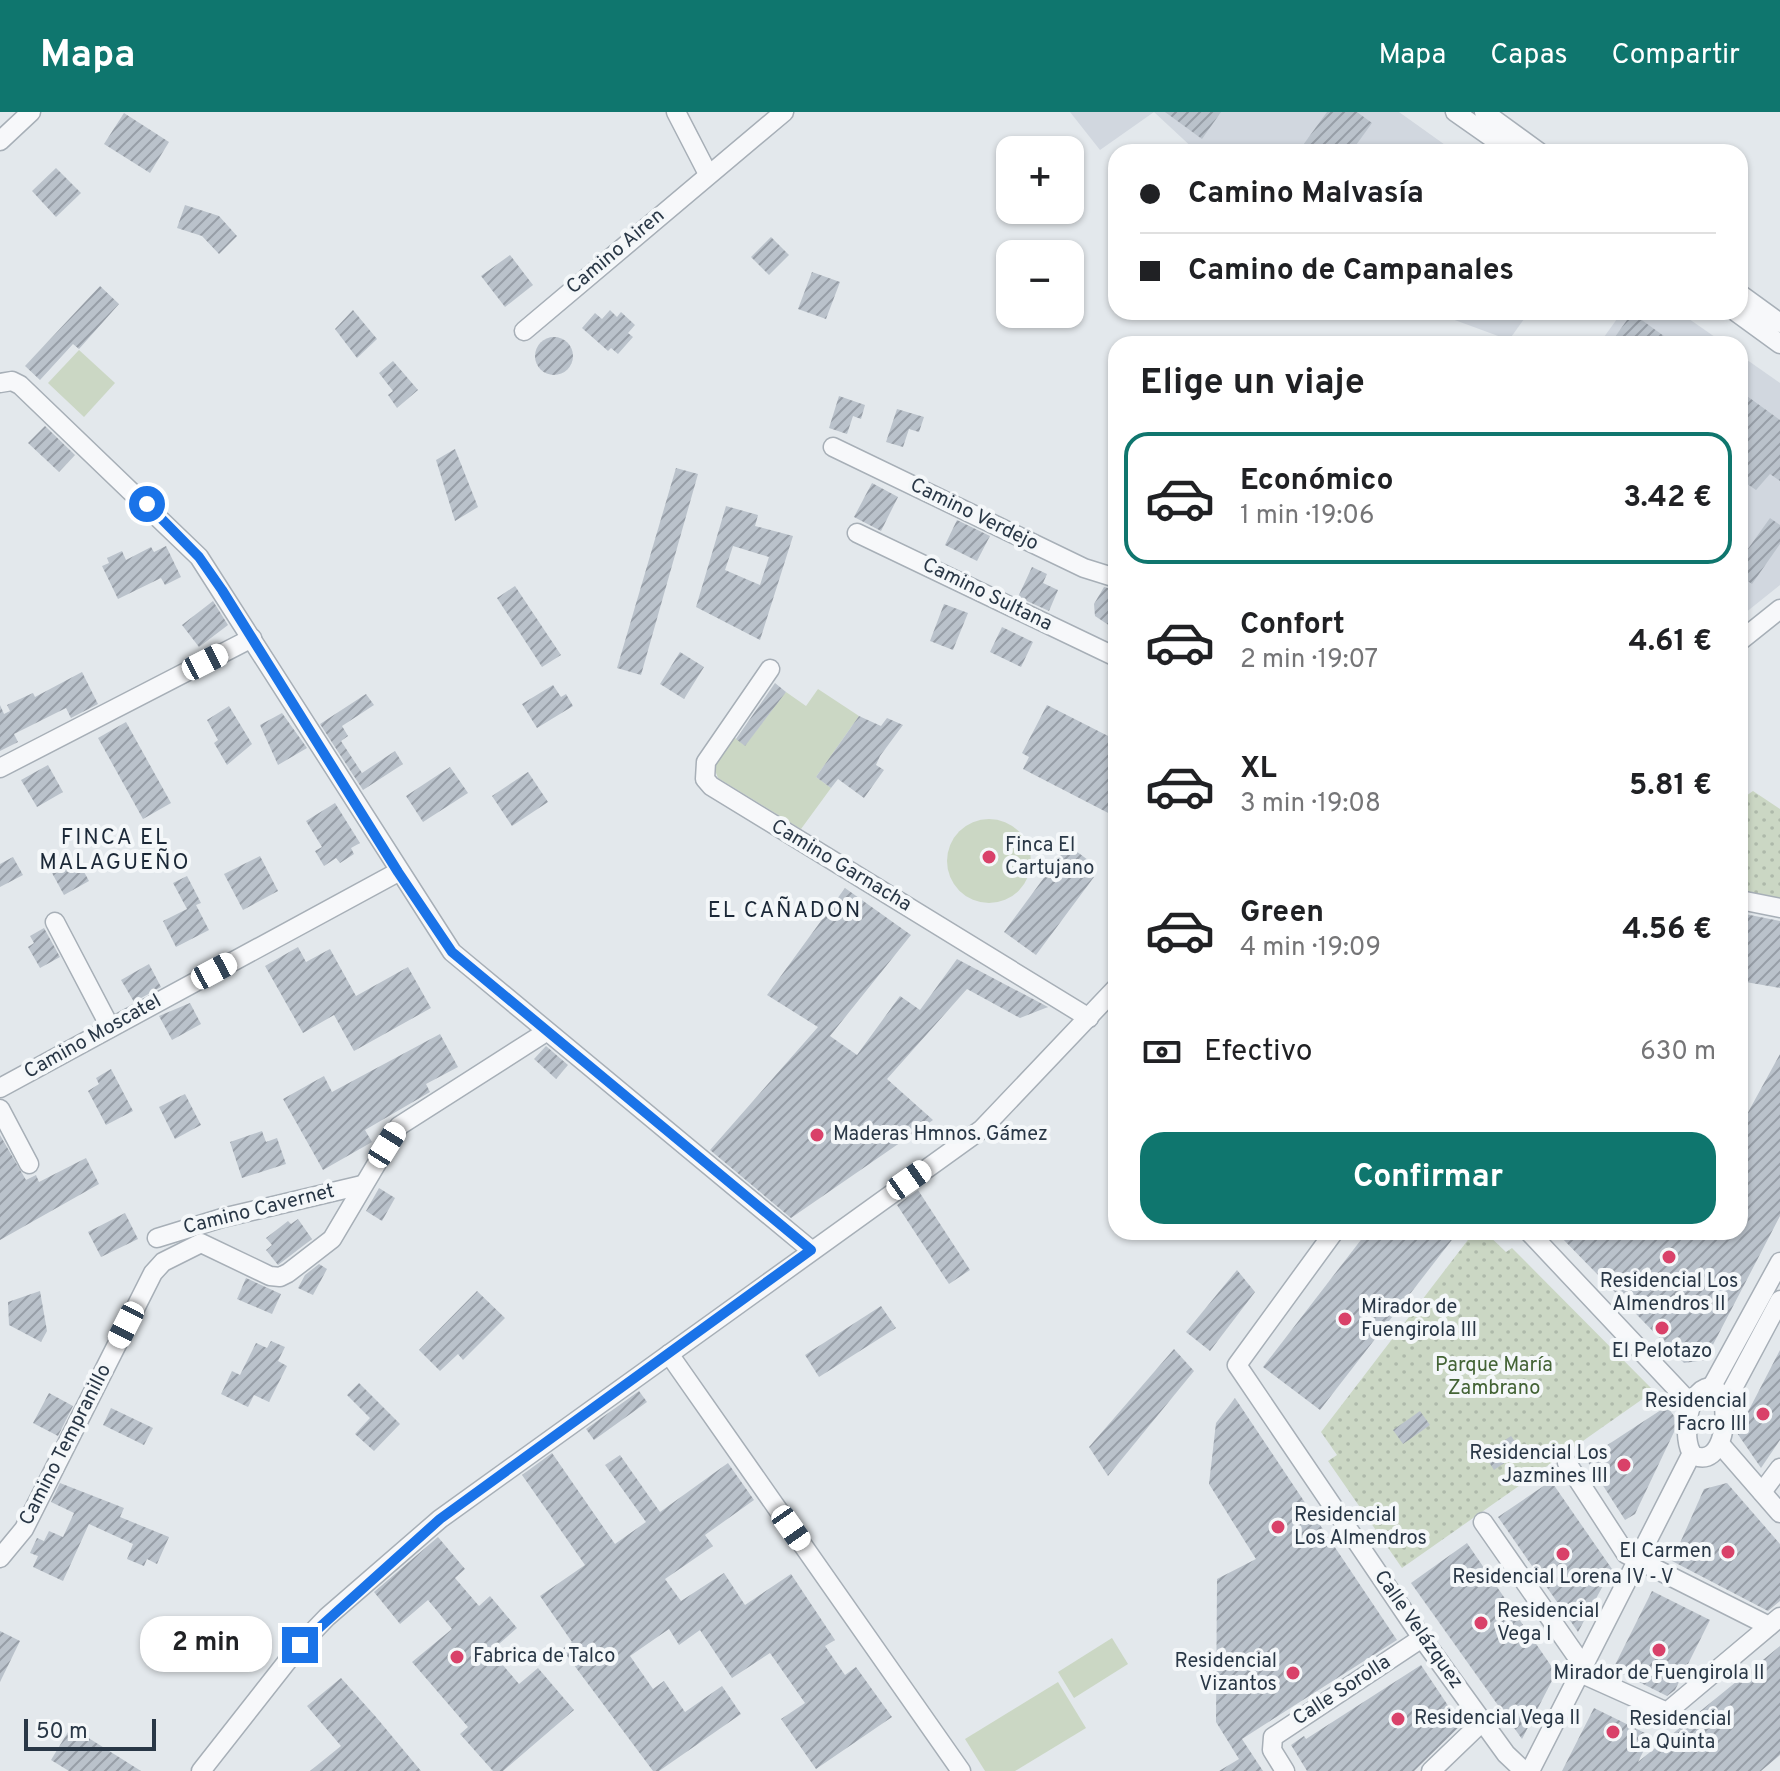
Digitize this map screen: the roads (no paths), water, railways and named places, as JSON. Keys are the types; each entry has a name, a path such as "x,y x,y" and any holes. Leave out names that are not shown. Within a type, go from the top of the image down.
{"street":[{"path":"0,141 31,112"},
{"path":"676,112 708,174"},
{"name":"Camino Airen","path":"524,331 784,112"},
{"path":"1455,112 1501,144"},
{"path":"1484,112 1528,144"},
{"path":"1748,300 1780,323"},
{"path":"1747,320 1780,344"},
{"path":"0,383 12,381 20,385 178,533 199,557 452,952 811,1250"},
{"name":"Camino Verdejo","path":"833,447 1084,568 1108,576"},
{"name":"Camino Sultana","path":"857,533 1108,653"},
{"path":"1748,635 1780,609"},
{"path":"0,768 252,638"},
{"name":"Camino Garnacha","path":"770,669 706,762 705,779 711,786 1089,1018"},
{"name":"Camino Moscatel","path":"0,1088 398,872"},
{"path":"1748,902 1780,908"},
{"path":"55,922 110,1027"},
{"path":"201,1771 277,1673 327,1617 440,1519 982,1129 1108,997"},
{"name":"Camino Tempranillo","path":"0,1558 24,1529 153,1273 163,1262 201,1243 280,1277 332,1239 399,1126 546,1032"},
{"path":"0,1109 29,1164"},
{"name":"Camino Cavernet","path":"157,1238 222,1218 362,1185"},
{"name":"Calle Velázquez","path":"1328,1240 1237,1365 1422,1638 1506,1754 1527,1771"},
{"path":"1537,1240 1692,1405"},
{"path":"1711,1388 1780,1262"},
{"path":"1724,1405 1778,1312"},
{"path":"669,1354 961,1771"},
{"path":"1527,1771 1640,1561 1692,1453 1687,1441 1692,1405 1700,1390 1711,1388 1723,1396 1720,1444 1708,1458 1692,1453"},
{"path":"1720,1444 1780,1513"},
{"path":"1483,1522 1582,1670 1667,1712 1775,1622 1626,1554 1567,1463"},
{"path":"1762,1492 1780,1468"},
{"name":"Calle Sorolla","path":"1285,1771 1272,1750 1273,1737 1422,1638"},
{"path":"1431,1771 1482,1722"}],"place":[{"name":"Finca El Cartujano","path":"989,857"},
{"name":"Maderas Hmnos. Gámez","path":"817,1135"},
{"name":"Residencial Los Almendros II","path":"1669,1257"},
{"name":"Mirador de Fuengirola III","path":"1345,1319"},
{"name":"El Pelotazo","path":"1662,1328"},
{"name":"Residencial Facro III","path":"1763,1414"},
{"name":"Residencial Los Jazmines III","path":"1624,1465"},
{"name":"Residencial Los Almendros","path":"1278,1527"},
{"name":"El Carmen","path":"1728,1552"},
{"name":"Residencial Lorena IV - V","path":"1563,1554"},
{"name":"Residencial Vega I","path":"1481,1623"},
{"name":"Mirador de Fuengirola II","path":"1659,1650"},
{"name":"Fabrica de Talco","path":"457,1657"},
{"name":"Residencial Vizantos","path":"1293,1673"},
{"name":"Residencial Vega II","path":"1398,1719"},
{"name":"Residencial La Quinta","path":"1613,1732"}],"district":[{"name":"FINCA EL MALAGUEÑO","path":"115,850"},
{"name":"EL CAÑADON","path":"785,911"}],"park label":[{"name":"Parque María Zambrano","path":"1494,1378"}]}
